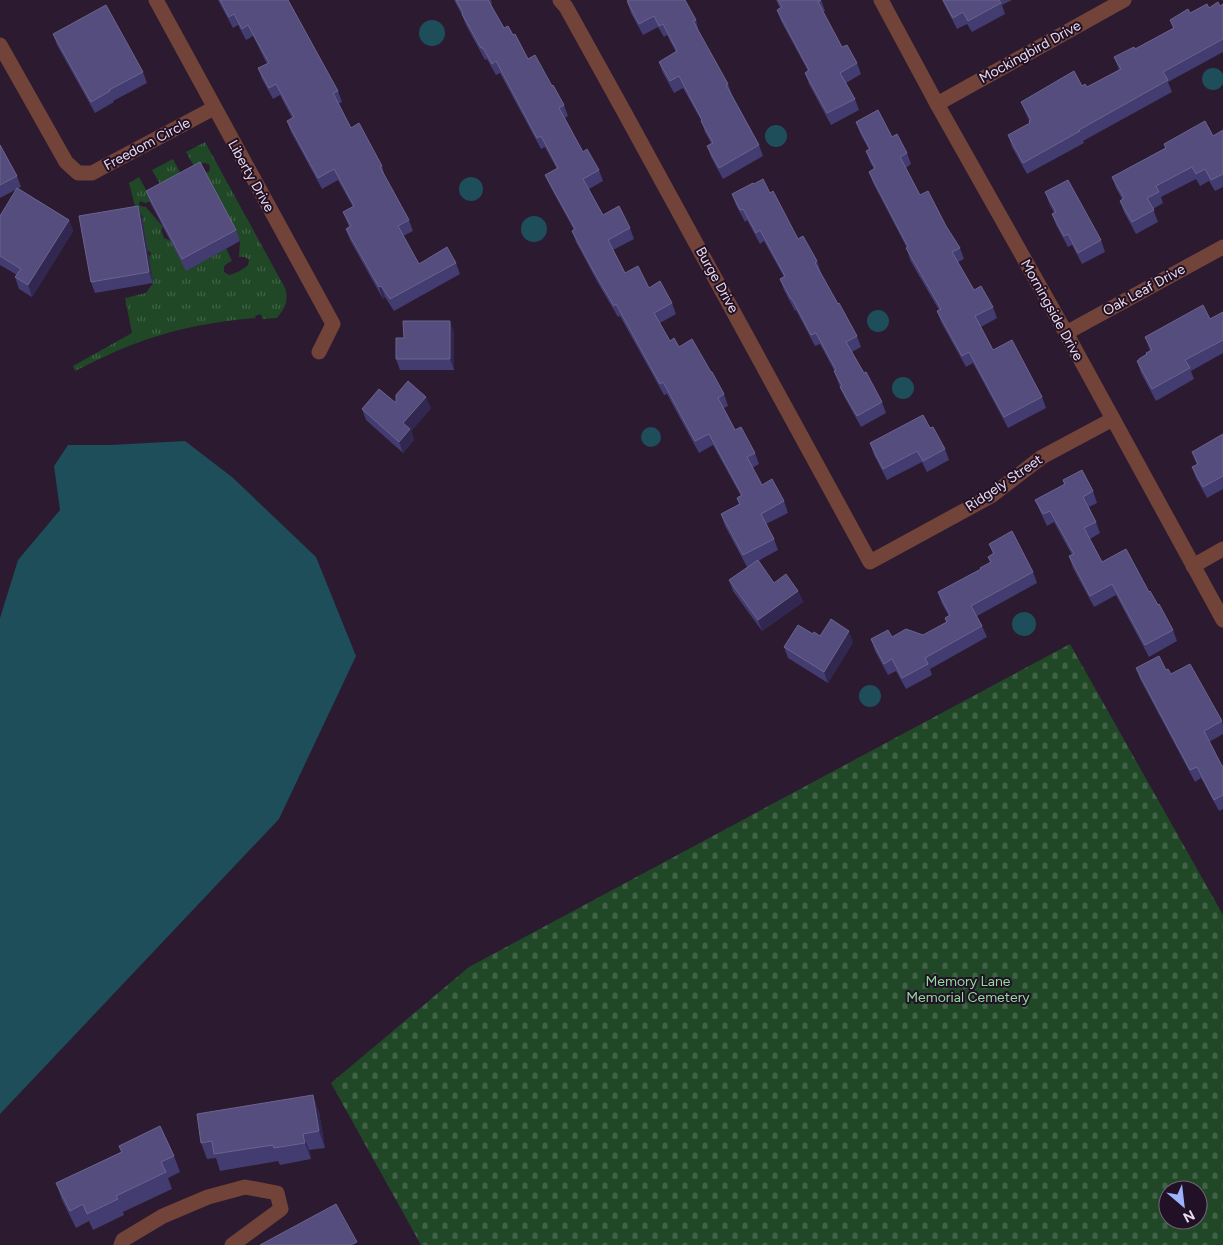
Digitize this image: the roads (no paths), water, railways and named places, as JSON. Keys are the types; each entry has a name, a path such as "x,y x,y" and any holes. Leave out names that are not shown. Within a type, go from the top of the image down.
{"street":[{"name":"Liberty Drive","path":"156,0 333,324 319,352"},
{"name":"Burge Drive","path":"560,0 566,7 622,108 870,562"},
{"name":"Morningside Drive","path":"881,0 1223,620"},
{"name":"Mockingbird Drive","path":"937,104 1124,0"},
{"name":"Freedom Circle","path":"0,45 66,162 78,173 92,173 214,108"},
{"name":"Oak Leaf Drive","path":"1066,333 1223,247"},
{"name":"Ridgely Street","path":"870,562 991,496 1042,457 1113,419"},
{"path":"1194,566 1223,549"},
{"path":"121,1245 123,1240 163,1216 208,1197 245,1187 277,1193 281,1208 232,1245"}],"park label":[{"name":"Memory Lane Memorial Cemetery","path":"968,990"}]}
